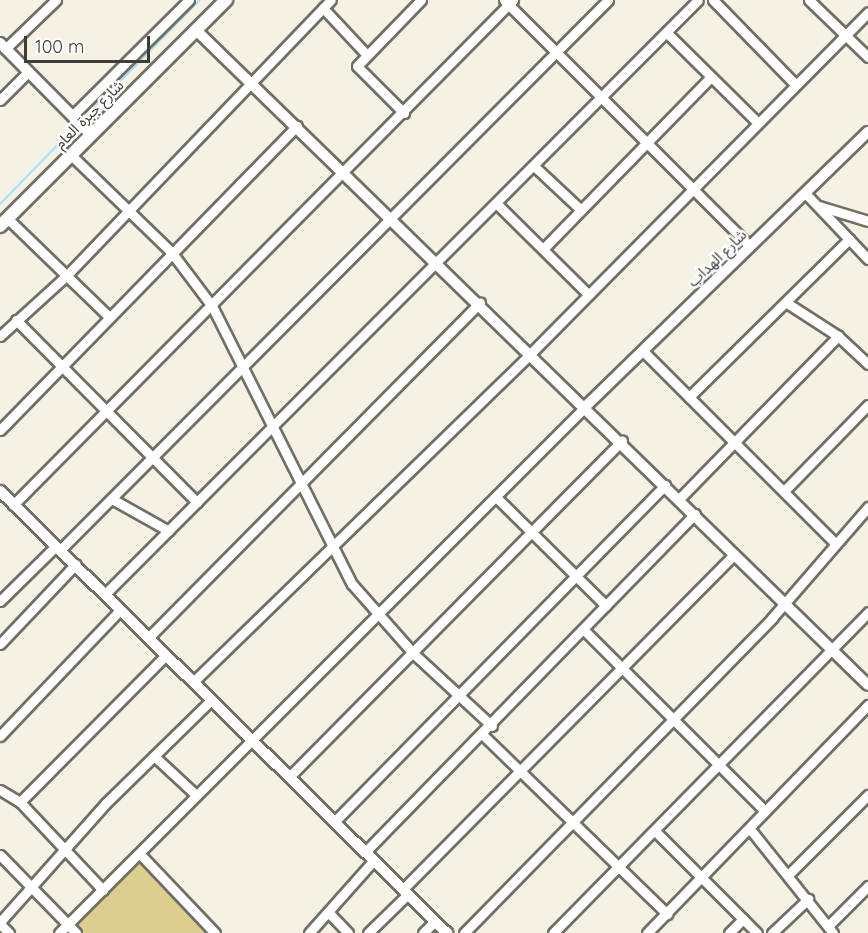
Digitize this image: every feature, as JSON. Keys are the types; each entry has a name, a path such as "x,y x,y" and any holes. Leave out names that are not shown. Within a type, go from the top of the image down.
{"main road":[{"name":"شارع جبرة العام","path":"4,222 226,0"}],"street":[{"path":"55,0 3,46 90,134"},
{"path":"72,116 189,0"},
{"path":"0,336 68,275 126,208 331,0"},
{"path":"404,113 358,71 366,54 421,0"},
{"path":"0,602 112,499 608,0"},
{"path":"105,594 497,204 698,0"},
{"path":"713,0 795,84"},
{"path":"14,505 404,113 508,1 554,54 750,246"},
{"path":"813,1 868,57"},
{"path":"323,8 366,54"},
{"path":"193,682 532,352 587,293 694,189 868,12"},
{"path":"196,30 440,261 868,685"},
{"path":"666,32 758,122"},
{"path":"0,100 28,72"},
{"path":"543,249 711,76"},
{"path":"0,430 297,126"},
{"name":"شارع الهداب","path":"586,406 868,132"},
{"path":"70,154 172,253 212,306 274,425 330,548 378,615 414,654 492,726"},
{"path":"534,166 581,210"},
{"path":"806,194 868,259"},
{"path":"497,204 587,293"},
{"path":"817,205 868,221"},
{"path":"4,222 68,275 109,317"},
{"path":"689,397 787,303 849,239"},
{"path":"148,638 480,302"},
{"path":"787,303 838,336 868,364"},
{"path":"16,320 197,502"},
{"path":"680,499 838,336"},
{"path":"643,351 835,543"},
{"path":"784,491 868,405"},
{"path":"59,933 497,498 586,406"},
{"path":"290,776 534,533 622,441"},
{"path":"335,821 461,697 665,485"},
{"path":"0,490 447,933"},
{"path":"497,498 606,606"},
{"path":"112,499 169,531"},
{"path":"464,933 783,601 868,507"},
{"path":"366,851 492,726 695,514"},
{"path":"368,933 405,891 735,554"},
{"path":"0,644 76,564"},
{"path":"0,736 120,610"},
{"path":"553,933 868,612"},
{"path":"585,630 765,811"},
{"path":"20,802 165,656"},
{"path":"9,933 0,923 154,756 211,700"},
{"path":"647,933 702,879 868,705"},
{"path":"483,735 667,914"},
{"path":"154,756 196,795"},
{"path":"0,790 20,802 103,890"},
{"path":"789,874 868,795"},
{"path":"750,829 789,874 831,930 868,886"},
{"path":"655,831 757,933"},
{"path":"140,854 215,933"},
{"path":"0,855 76,933"},
{"path":"309,933 374,860"},
{"path":"772,933 808,899"},
{"path":"328,912 348,933"},
{"path":"729,933 743,919"},
{"path":"423,933 435,921"}],"shaded area":[{"path":"139,863 206,933 81,933 74,925"}],"waterway":[{"path":"82,120 200,0"},
{"path":"0,204 76,126"}]}
